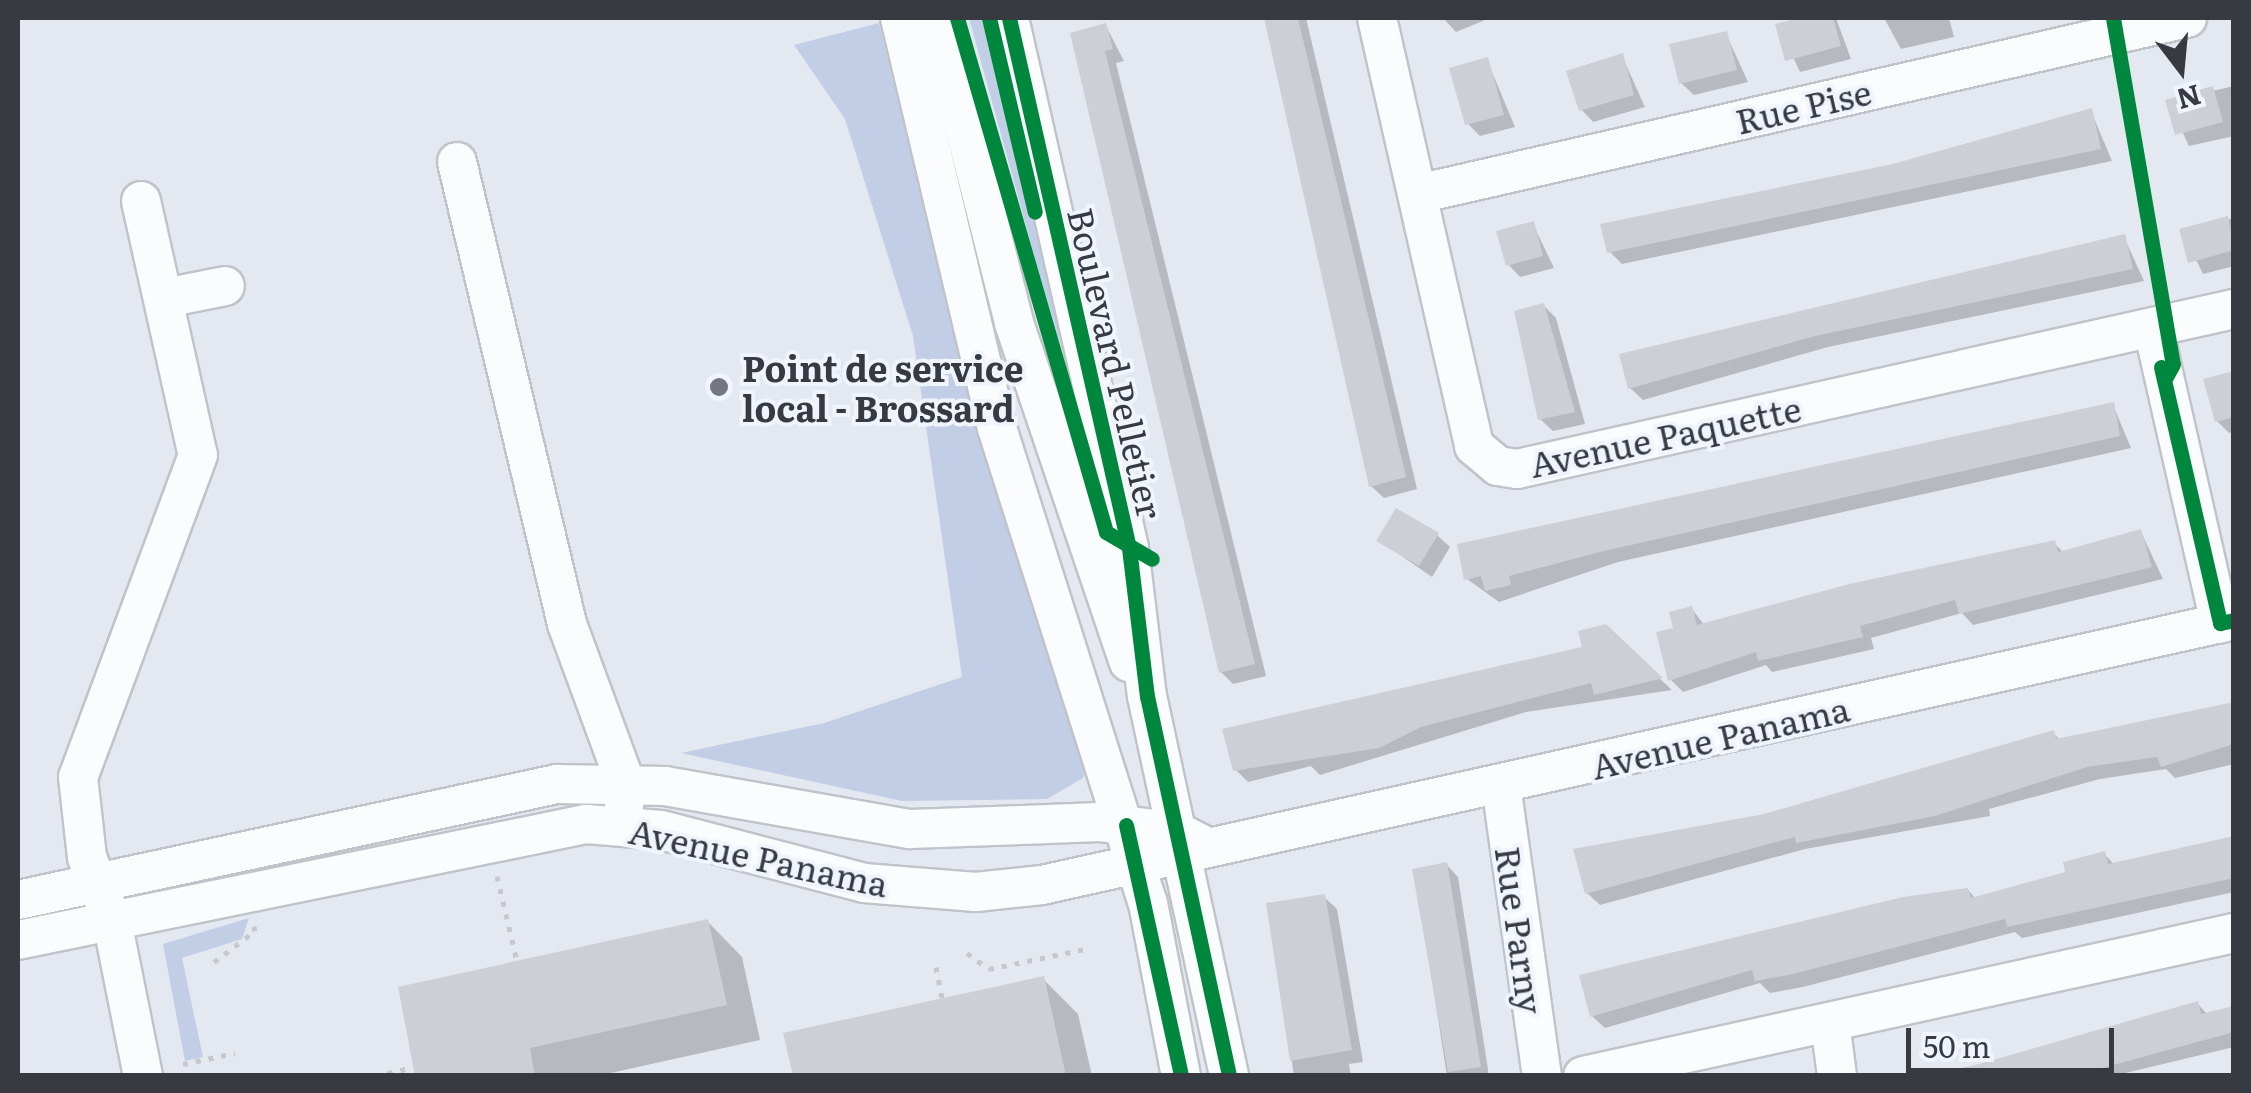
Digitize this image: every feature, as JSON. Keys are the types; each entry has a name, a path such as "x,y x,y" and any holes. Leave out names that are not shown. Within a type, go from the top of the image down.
{"street":[{"path":"900,18 997,428 1138,866 1181,1076"},
{"name":"Boulevard Pelletier","path":"937,18 1014,323 1190,845 1229,1076"},
{"name":"Boulevard Pelletier","path":"1009,18 1129,548 1154,730"},
{"name":"Avenue Paquette","path":"1377,18 1474,446 1498,466 2234,309"},
{"name":"Rue Pise","path":"1418,194 2114,25 2187,18"},
{"path":"457,162 567,624 626,784 622,824"},
{"path":"141,201 198,455 78,777 93,885 112,922 143,1076"},
{"path":"165,298 225,286"},
{"path":"2153,328 2227,621"},
{"name":"Avenue Panama","path":"18,940 488,840 622,824 900,887 1000,891 1138,866 1190,845 1502,785 2227,621"},
{"name":"Avenue Panama","path":"18,900 557,784 626,784 910,829 1126,825 1190,845"},
{"name":"Rue Parny","path":"1502,785 1542,1076"},
{"path":"1583,1076 2234,933"},
{"path":"1830,1022 1838,1076"}],"path":[{"path":"494,863 517,961"},
{"path":"214,962 255,930 252,914"},
{"path":"966,954 989,969 1085,949"},
{"path":"936,967 942,998"},
{"path":"183,1064 235,1054"},
{"path":"375,1076 413,1067"}],"shaded area":[{"path":"969,18 994,18 1098,468 1039,273"},
{"path":"879,23 974,415 1088,763 1083,778 1047,799 902,801 681,753 824,723 962,677 913,336 845,119 794,45"},
{"path":"249,918 242,939 182,958 203,1057 185,1061 163,944"}],"building":[{"path":"1264,18 1298,18 1406,477 1369,487"},
{"path":"1798,18 1833,18 1841,46 1785,61 1775,24"},
{"path":"1106,23 1113,49 1105,51 1255,664 1219,673 1070,33"},
{"path":"1727,31 1737,70 1679,84 1669,44"},
{"path":"1623,53 1634,95 1579,111 1566,71"},
{"path":"1488,57 1504,115 1465,125 1449,68"},
{"path":"2213,86 2223,122 2175,135 2165,100"},
{"path":"2092,108 2101,149 1607,253 1600,224 1893,164"},
{"path":"2228,216 2234,250 2188,263 2179,229"},
{"path":"1534,221 1543,256 1506,266 1496,231"},
{"path":"2125,234 2133,269 1815,336 1628,389 1619,354"},
{"path":"1544,303 1575,412 1538,420 1514,311"},
{"path":"2234,371 2234,417 2215,422 2203,379"},
{"path":"2114,402 2120,436 1604,551 1509,576 1511,585 1485,591 1481,576 1464,580 1457,544"},
{"path":"1396,508 1439,533 1419,566 1376,541"},
{"path":"2141,529 2152,567 1959,614 1955,600 1860,626 1863,637 1758,661 1756,652 1668,681 1656,632 1673,628 1669,612 1692,606 1697,625 1849,584 2055,540 2058,552"},
{"path":"1606,624 1663,678 1594,695 1591,683 1421,727 1379,748 1233,771 1222,729 1582,647 1578,631"},
{"path":"2234,702 2234,744 2161,767 2157,757 2087,767 1935,816 1796,843 1795,837 1585,894 1573,849 1764,814 2054,730 2056,739"},
{"path":"2234,836 2234,878 2007,927 2005,919 1789,975 1755,981 1752,970 1590,1017 1579,975 1903,897 1968,888 1971,898 2065,872 2063,862 2105,851 2108,864"},
{"path":"1447,862 1481,1067 1448,1072 1412,869"},
{"path":"1325,894 1352,1050 1290,1061 1266,903"},
{"path":"708,919 727,1005 530,1048 535,1076 415,1076 398,987"},
{"path":"1044,976 1066,1076 793,1076 783,1033"},
{"path":"2198,1001 2201,1014 2234,1006 2234,1032 2073,1076 1966,1076 1965,1068"}],"cycle path":[{"path":"957,18 1106,532 1152,559"},
{"path":"989,18 1035,212"},
{"path":"1009,18 1129,548 1147,696 1229,1076"},
{"path":"2113,18 2173,364 2164,380"},
{"path":"2161,367 2220,623 2234,620"},
{"path":"1126,825 1181,1076"}],"place":[{"name":"Point de service local - Brossard","path":"719,387"}]}
